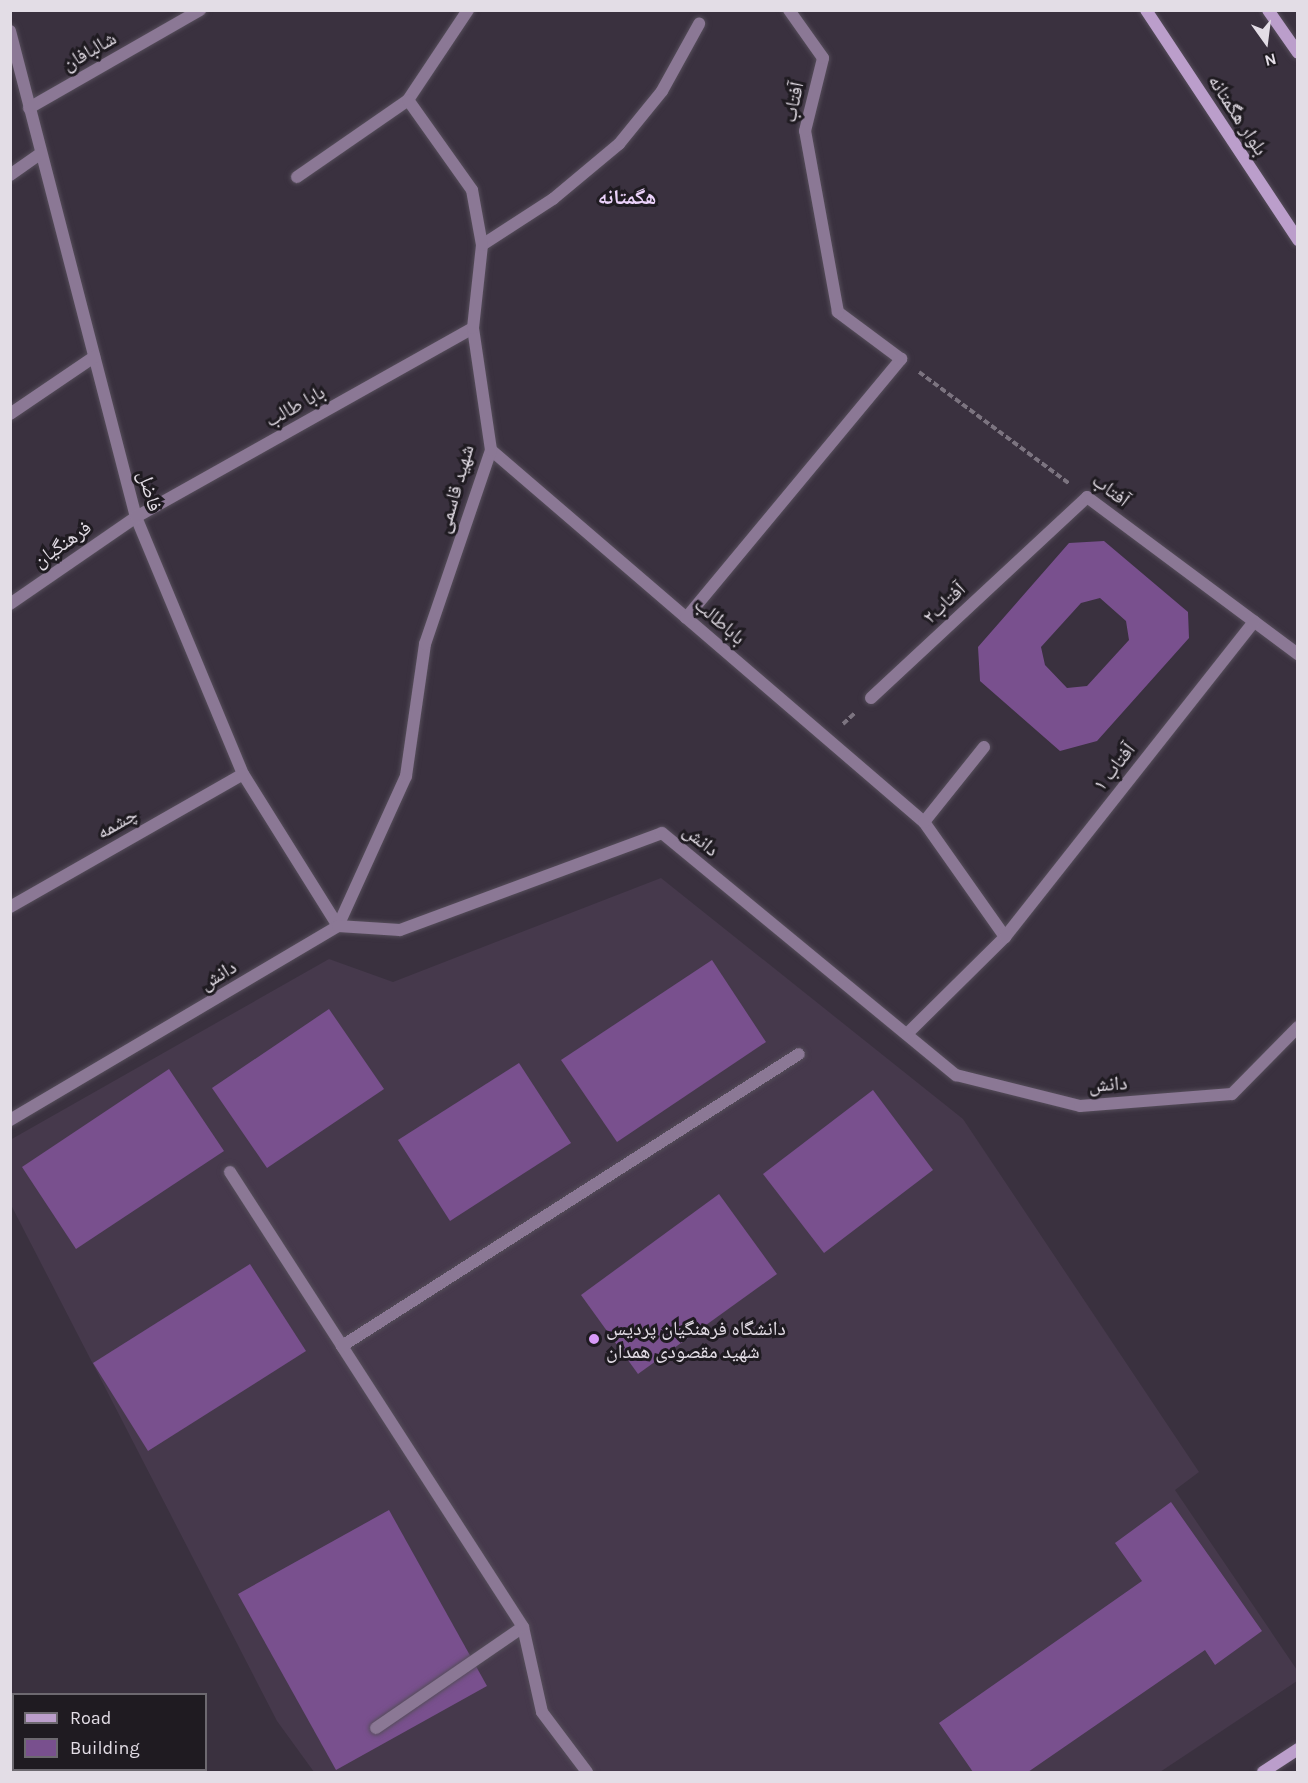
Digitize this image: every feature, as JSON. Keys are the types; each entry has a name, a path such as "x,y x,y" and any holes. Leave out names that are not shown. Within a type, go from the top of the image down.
{"main road":[{"name":"بلوار هگمتانه","path":"1146,10 1298,240"},
{"path":"1268,10 1298,53"},
{"path":"1263,1773 1298,1749"}],"street":[{"name":"شالبافان","path":"29,108 200,10"},
{"path":"297,177 408,100 468,10"},
{"name":"آفتاب","path":"789,10 823,58 805,131 838,312 901,358"},
{"path":"482,245 553,199 619,144 662,91 699,24"},
{"name":"فاضل","path":"10,31 136,517 243,774 338,926"},
{"name":"شهید قاسمی","path":"338,926 406,776 425,645 491,450 473,328 482,245 472,190 408,100"},
{"path":"10,175 41,153"},
{"name":"بابا طالب","path":"136,517 473,328"},
{"path":"10,414 94,357"},
{"path":"686,618 901,358"},
{"name":"باباطالب","path":"491,450 924,822 1005,937"},
{"name":"آفتاب","path":"1087,497 1298,654"},
{"name":"آفتاب۲","path":"871,698 1087,497"},
{"name":"فرهنگیان","path":"10,604 136,517"},
{"name":"آفتاب ۱","path":"1005,937 1254,622"},
{"path":"924,822 984,747"},
{"name":"چشمه","path":"10,907 243,774"},
{"name":"دانش","path":"10,1120 338,926 400,930 662,833 956,1075 1080,1106 1232,1094 1298,1027"},
{"path":"907,1034 1005,937"},
{"path":"342,1346 799,1054"},
{"path":"230,1172 523,1627 542,1712 587,1773"},
{"path":"376,1728 523,1627"}],"path":[{"name":"آفتاب","path":"901,358 1087,497"},
{"path":"827,739 871,698"}],"shaded area":[{"name":"دانشگاه فرهنگیان پردیس شهید مقصودی همدان","path":"661,878 963,1119 1199,1472 1175,1490 1297,1670 1297,1681 1160,1772 314,1772 277,1721 11,1205 10,1140 329,959 393,982"}],"building":[{"path":"1104,541 1188,612 1189,638 1097,741 1060,751 980,681 978,647 1069,543","holes":["1100,598 1126,621 1129,640 1087,686 1067,688 1045,665 1041,647 1081,603"]},
{"path":"712,960 766,1042 617,1142 561,1060"},
{"path":"329,1009 384,1089 267,1168 212,1088"},
{"path":"519,1063 571,1143 450,1221 398,1140"},
{"path":"169,1069 224,1151 76,1249 22,1167"},
{"path":"873,1090 933,1170 824,1253 763,1174"},
{"path":"719,1194 777,1274 638,1374 581,1295"},
{"path":"250,1264 306,1351 148,1451 93,1363"},
{"path":"1171,1502 1262,1631 1215,1665 1205,1650 1028,1772 973,1772 939,1723 1142,1581 1115,1543"},
{"path":"389,1510 487,1686 336,1770 238,1594"}],"place":[{"name":"دانشگاه فرهنگیان پردیس شهید مقصودی همدان","path":"594,1339"}],"district":[{"name":"هگمتانه","path":"627,197"}]}
